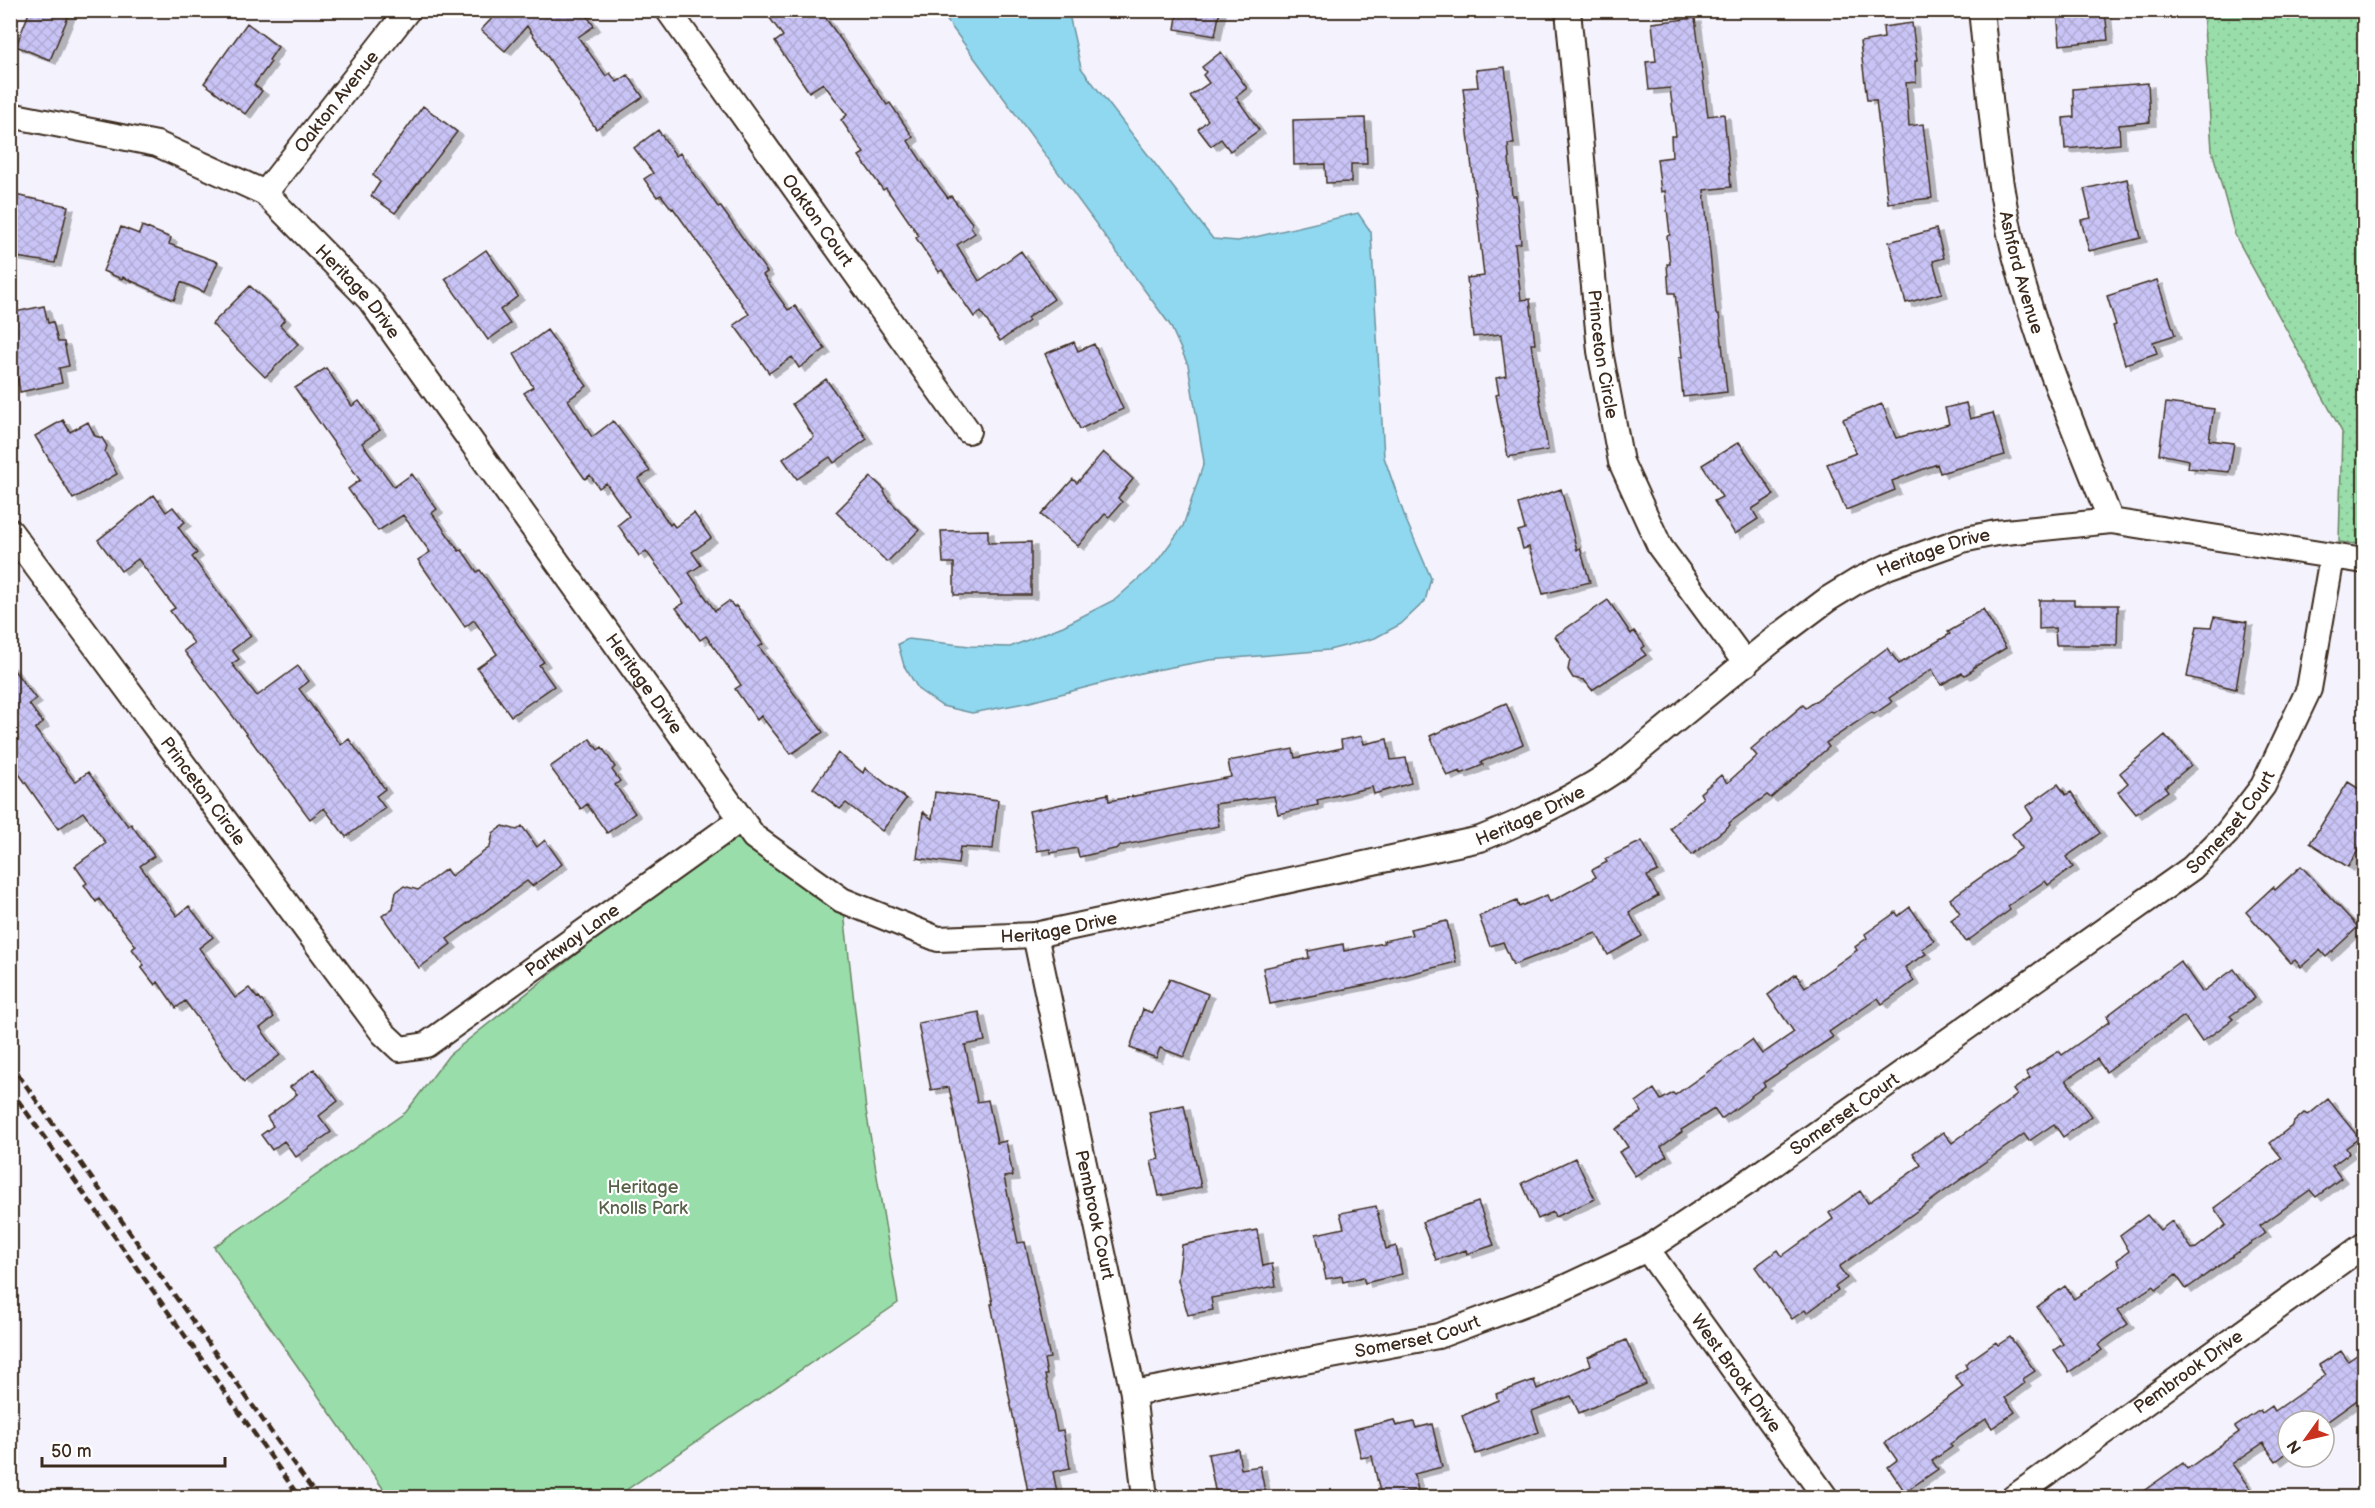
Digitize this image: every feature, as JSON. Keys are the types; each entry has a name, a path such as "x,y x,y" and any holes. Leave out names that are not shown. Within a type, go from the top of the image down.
{"street":[{"name":"Oakton Avenue","path":"266,193 408,10"},
{"name":"Oakton Court","path":"668,10 968,430"},
{"name":"Princeton Circle","path":"1568,10 1600,351 1621,462 1660,547 1746,664"},
{"name":"Ashford Avenue","path":"1981,10 1995,138 2015,253 2029,307 2046,356 2112,521"},
{"name":"Heritage Drive","path":"10,115 157,144 266,193 370,300 754,837 842,900 938,939 1035,934 1480,839 1531,818 1592,786 1638,753 1828,599 1859,580 1908,558 1951,543 1996,533 2112,521 2332,558 2364,561"},
{"name":"Princeton Circle","path":"10,531 383,1033 400,1049"},
{"name":"Somerset Court","path":"1133,1393 1438,1336 1555,1292 1647,1249 1754,1178 2192,868 2211,851 2264,786 2309,689 2332,558"},
{"name":"Parkway Lane","path":"400,1049 426,1045 741,819"},
{"name":"Pembrook Court","path":"1035,934 1133,1393 1145,1497"},
{"name":"Pembrook Drive","path":"2013,1497 2364,1245"},
{"name":"West Brook Drive","path":"1647,1249 1826,1497"}],"green space":[{"path":"2203,11 2364,11 2364,545 2339,542 2342,432 2235,235 2212,150"},
{"name":"Heritage Knolls Park","path":"739,825 844,912 866,1110 898,1303 616,1497 389,1497 214,1247 406,1112 449,1055"}],"water":[{"path":"940,11 1070,11 1081,68 1213,239 1238,241 1358,213 1371,232 1384,457 1406,520 1431,578 1425,601 1401,624 1375,638 1329,650 1210,660 1145,672 1030,702 972,713 942,706 919,690 904,666 898,644 908,639 970,646 1010,647 1063,626 1116,599 1156,563 1183,526 1204,462 1188,365 1170,325"}],"building":[{"path":"30,10 71,10 50,60 16,46"},
{"path":"500,10 583,10 594,26 578,37 606,76 610,73 617,82 628,75 643,97 596,129 527,26 505,51 481,30"},
{"path":"764,10 820,10 887,105 890,103 913,137 908,141 932,177 948,198 951,196 972,223 971,227 975,233 957,245 979,281 1021,251 1054,299 1027,318 1029,321 1000,341 981,312 974,317 942,270 939,272 916,238 919,236 886,188 883,190 859,156 864,153 841,120 847,115 823,83 809,92 775,42 783,36"},
{"path":"1178,10 1220,10 1215,36 1175,29"},
{"path":"2057,10 2105,10 2108,40 2060,45"},
{"path":"1695,18 1708,116 1724,114 1731,187 1704,190 1716,314 1719,314 1727,392 1683,397 1679,357 1682,357 1675,293 1669,293 1667,264 1670,264 1667,236 1670,235 1665,191 1661,192 1657,159 1672,157 1671,136 1676,136 1670,88 1649,90 1646,62 1656,61 1652,23"},
{"path":"247,23 278,47 269,60 271,62 254,85 262,91 245,114 204,83"},
{"path":"1912,23 1917,61 1915,61 1916,82 1906,83 1909,126 1923,124 1932,198 1888,203 1876,100 1867,100 1860,42 1884,38 1883,27"},
{"path":"1221,52 1247,88 1236,97 1259,130 1230,151 1221,139 1211,146 1198,129 1208,120 1190,96 1209,83 1203,75 1206,72 1202,67"},
{"path":"1505,67 1514,144 1508,144 1512,196 1516,196 1521,243 1515,244 1521,300 1530,299 1535,344 1531,344 1548,450 1508,457 1496,395 1499,394 1496,378 1506,376 1501,334 1473,337 1467,278 1484,276 1463,88 1478,87 1476,70"},
{"path":"2148,83 2150,122 2119,125 2120,144 2065,149 2063,118 2074,117 2073,89"},
{"path":"423,106 457,132 395,213 371,196 380,182 373,175"},
{"path":"1365,118 1367,164 1351,164 1351,182 1326,183 1325,164 1294,165 1293,120"},
{"path":"658,130 676,156 680,153 718,207 720,206 767,272 763,275 788,310 795,306 825,349 799,368 792,357 769,373 734,325 749,314 673,208 661,195 657,197 644,179 653,173 634,148"},
{"path":"2127,179 2141,238 2089,251 2081,220 2091,218 2084,189"},
{"path":"10,194 68,206 55,263 10,256"},
{"path":"142,226 171,238 169,244 218,262 204,292 181,282 174,300 123,277 122,279 103,271 121,227 139,234"},
{"path":"1936,229 1944,258 1933,261 1942,293 1906,303 1889,242"},
{"path":"486,250 518,296 500,310 510,324 488,340 445,279"},
{"path":"2157,280 2175,335 2153,342 2157,353 2125,364 2113,326 2116,325 2107,296"},
{"path":"250,286 285,319 280,325 298,344 265,377 212,324"},
{"path":"44,306 48,323 53,322 58,342 64,342 69,366 59,368 62,383 20,392 18,379 10,381 10,313"},
{"path":"547,330 587,386 568,400 592,437 613,421 650,471 638,479 670,525 672,523 675,527 694,513 711,538 692,552 701,565 689,573 715,611 729,601 734,607 736,606 763,644 759,647 823,732 791,754 761,716 757,720 735,689 741,685 706,636 700,640 676,608 684,603 646,551 639,556 618,525 629,516 606,483 599,488 590,475 585,479 524,393 533,387 514,354"},
{"path":"1074,342 1078,351 1094,344 1123,409 1080,429 1045,354"},
{"path":"326,368 352,406 359,401 380,430 362,443 394,487 412,474 437,509 432,513 459,551 462,550 477,572 480,570 544,662 539,665 554,686 511,716 477,668 497,654 474,620 465,627 418,560 430,552 403,515 378,531 348,489 360,480 295,388"},
{"path":"826,379 867,439 834,463 830,457 797,479 783,459 814,437 792,404"},
{"path":"1966,403 1970,419 1993,413 2005,455 1940,473 1937,464 1892,481 1895,490 1846,510 1827,464 1856,453 1843,419 1882,404 1896,438 1949,424 1945,408"},
{"path":"2166,403 2214,409 2209,440 2234,443 2229,472 2188,468 2189,460 2159,454"},
{"path":"63,420 70,432 88,422 95,436 102,438 107,446 105,452 117,474 73,499 35,436"},
{"path":"1739,442 1774,495 1752,509 1758,519 1735,534 1714,501 1722,497 1702,465"},
{"path":"1103,452 1133,479 1118,498 1122,502 1109,517 1105,514 1078,546 1041,515 1073,479 1077,483"},
{"path":"871,477 885,490 890,501 919,530 887,562 836,512"},
{"path":"1561,489 1577,550 1580,548 1590,582 1543,594 1529,547 1523,549 1518,531 1525,529 1518,504"},
{"path":"154,495 166,512 173,507 185,522 178,527 197,553 192,557 251,636 232,650 239,659 232,664 257,696 298,666 309,681 299,689 341,745 349,739 385,789 376,796 385,808 346,837 324,808 310,819 184,651 194,643 170,611 175,608 138,559 121,571 98,540"},
{"path":"988,530 988,543 1031,542 1031,595 954,595 954,563 943,563 941,531"},
{"path":"1608,600 1631,634 1634,631 1645,646 1641,649 1646,655 1592,690 1584,680 1573,678 1568,670 1570,659 1555,636"},
{"path":"2039,600 2074,600 2074,605 2118,605 2117,645 2056,645 2055,628 2039,629"},
{"path":"1983,609 2006,648 1965,675 1962,673 1941,685 1932,669 1889,698 1892,702 1874,714 1872,712 1826,743 1829,747 1771,798 1767,795 1729,823 1730,825 1692,855 1670,828 1703,798 1700,793 1721,775 1727,783 1757,756 1751,749 1803,705 1806,708 1887,648 1899,664 1950,634 1948,632 1962,624 1961,622"},
{"path":"2214,617 2247,622 2236,689 2187,677 2197,626 2211,627"},
{"path":"10,665 36,699 29,704 43,723 35,729 75,782 88,772 128,826 131,824 154,856 140,866 177,916 189,906 213,937 199,948 235,998 249,988 274,1017 260,1028 280,1055 244,1082 185,1001 176,1008 158,982 155,985 141,967 144,965 132,949 136,946 99,899 96,902 84,885 87,883 75,866 106,843 83,812 58,829 10,761"},
{"path":"1506,703 1523,744 1481,762 1483,765 1461,774 1460,771 1447,776 1430,736"},
{"path":"2165,735 2191,765 2165,787 2168,791 2136,814 2118,792 2128,783 2120,773"},
{"path":"1362,736 1364,744 1387,739 1391,760 1406,758 1411,783 1374,794 1372,787 1317,800 1318,805 1278,814 1274,796 1215,804 1219,826 1119,846 1119,848 1079,857 1077,848 1051,853 1050,849 1037,851 1029,811 1108,794 1109,801 1231,777 1228,761 1293,749 1295,758 1342,748 1341,740"},
{"path":"590,739 598,750 602,747 615,767 612,770 620,781 615,785 635,813 607,833 587,804 581,809 550,767"},
{"path":"838,753 863,773 865,768 906,799 882,831 846,803 840,809 813,788"},
{"path":"2348,782 2364,792 2364,841 2348,867 2310,843"},
{"path":"2058,784 2066,795 2071,792 2100,833 2066,857 2073,867 2048,885 2045,881 2008,906 2010,910 1966,942 1951,920 1960,913 1950,899 2022,848 2012,834 2033,818 2026,807"},
{"path":"935,792 998,800 993,849 960,847 958,864 917,858 923,812 932,819"},
{"path":"503,826 517,830 522,826 537,847 545,840 562,864 532,886 527,881 447,939 451,944 419,968 382,916 393,908 396,892 404,886 418,890 446,869 451,876 490,847 493,833"},
{"path":"1642,841 1658,871 1647,876 1658,896 1629,912 1642,936 1608,955 1596,933 1513,965 1503,942 1490,946 1479,916 1517,901 1519,907 1547,895 1550,902 1596,877 1592,870 1607,862 1605,859"},
{"path":"2301,866 2358,927 2326,957 2320,950 2301,967 2295,960 2291,963 2246,912 2273,887 2275,890"},
{"path":"1910,907 1934,941 1922,949 1926,954 1905,967 1914,981 1882,1004 1878,998 1829,1032 1833,1037 1763,1083 1765,1086 1721,1119 1714,1109 1681,1130 1682,1132 1661,1147 1667,1156 1635,1176 1619,1152 1628,1147 1616,1129 1642,1112 1636,1102 1654,1089 1661,1100 1673,1093 1675,1095 1752,1040 1762,1054 1794,1032 1768,995 1796,974 1805,987 1857,950 1855,947 1867,938 1865,934 1896,912 1898,916"},
{"path":"1447,921 1456,962 1375,983 1270,1004 1263,968 1309,958 1308,951 1343,944 1344,951 1384,943 1383,941 1412,935 1410,929"},
{"path":"2180,961 2202,992 2234,969 2255,998 2230,1016 2233,1019 2202,1042 2184,1016 2106,1072 2097,1059 2066,1080 2092,1116 2063,1137 2054,1124 2029,1141 2024,1134 1839,1267 1847,1278 1835,1287 1838,1290 1807,1313 1805,1310 1792,1319 1755,1267 1778,1250 1782,1256 1833,1219 1829,1213 1860,1191 1868,1203 1921,1165 1913,1153 1943,1132 1952,1143 2017,1095 2013,1090 2030,1078 2026,1072 2059,1051 2062,1055 2110,1021 2107,1016"},
{"path":"1170,979 1208,994 1184,1057 1160,1048 1156,1058 1130,1048 1143,1009 1152,1013"},
{"path":"979,1012 985,1041 965,1045 977,1102 988,1100 997,1143 1006,1141 1013,1176 1004,1177 1018,1243 1025,1242 1050,1358 1044,1359 1047,1375 1045,1375 1057,1431 1063,1430 1070,1468 1053,1472 1058,1497 1029,1497 949,1087 931,1090 918,1023"},
{"path":"314,1069 338,1101 319,1116 331,1132 296,1157 284,1141 272,1150 261,1135 273,1126 267,1117 297,1094 290,1087"},
{"path":"2328,1099 2359,1138 2346,1148 2349,1153 2332,1166 2341,1178 2316,1197 2310,1190 2260,1226 2265,1233 2186,1289 2176,1275 2156,1290 2153,1286 2118,1310 2128,1324 2098,1345 2102,1350 2069,1372 2054,1350 2063,1344 2037,1307 2065,1286 2074,1299 2120,1266 2117,1260 2129,1251 2120,1235 2147,1215 2160,1230 2172,1221 2192,1249 2196,1248 2226,1225 2214,1208 2282,1158 2270,1143 2304,1113 2308,1115"},
{"path":"1184,1105 1201,1187 1159,1196 1151,1161 1159,1159 1149,1112"},
{"path":"1575,1158 1595,1199 1555,1217 1553,1212 1538,1219 1522,1183"},
{"path":"1478,1202 1494,1245 1467,1254 1466,1250 1436,1260 1422,1222"},
{"path":"1376,1206 1386,1249 1396,1246 1402,1274 1365,1283 1363,1277 1343,1282 1342,1276 1326,1279 1316,1234 1344,1228 1340,1213"},
{"path":"1257,1230 1263,1266 1272,1264 1276,1286 1211,1298 1213,1310 1188,1315 1178,1280 1182,1245"},
{"path":"2010,1337 2035,1371 2023,1379 2025,1383 2005,1398 2015,1412 1992,1428 1986,1419 1950,1444 1952,1447 1932,1461 1938,1469 1905,1492 1888,1467 1897,1460 1885,1443 1963,1387 1955,1376 1967,1368 1965,1364 1996,1342 1998,1345"},
{"path":"1626,1340 1646,1384 1579,1413 1571,1396 1532,1411 1539,1432 1476,1454 1462,1416 1498,1400 1496,1394 1534,1380 1537,1389 1591,1365 1588,1357"},
{"path":"2364,1350 2364,1395 2336,1415 2336,1409 2278,1409 2326,1375 2319,1365 2341,1351 2348,1361"},
{"path":"2272,1406 2275,1411 2276,1461 2263,1443 2232,1464 2256,1497 2135,1497 2183,1463 2187,1469 2239,1432 2235,1427 2260,1410 2262,1413"},
{"path":"1394,1420 1396,1426 1414,1422 1416,1428 1432,1424 1442,1467 1414,1474 1418,1490 1381,1497 1372,1456 1361,1458 1354,1429"},
{"path":"1238,1449 1241,1469 1260,1466 1266,1497 1226,1497 1215,1490 1208,1454"}],"railway":[{"path":"10,1063 318,1498"},
{"path":"10,1089 300,1498"}]}
